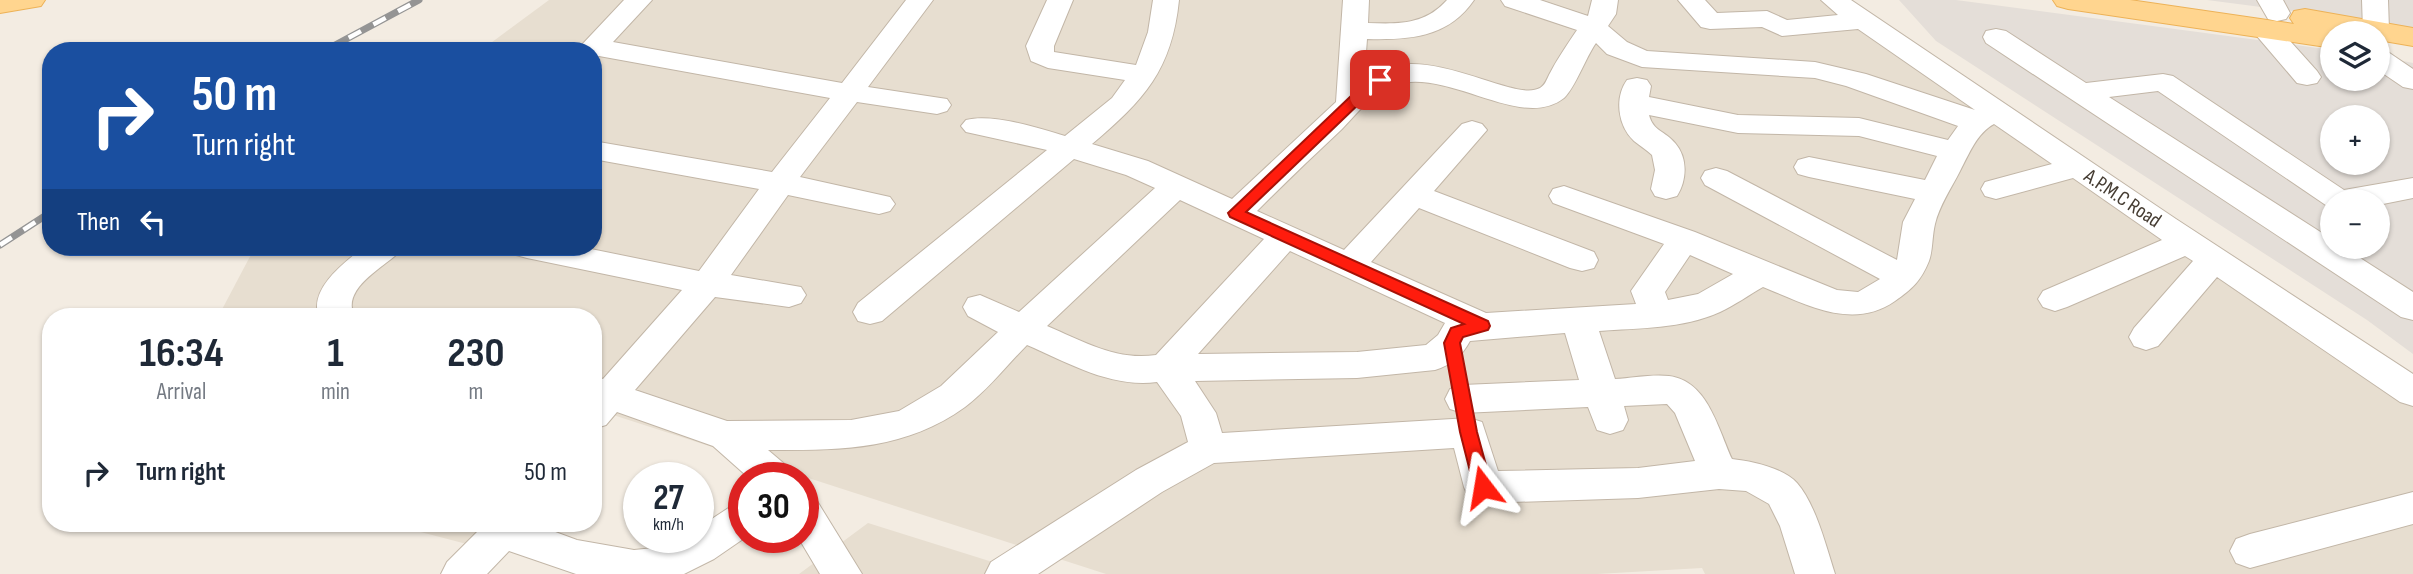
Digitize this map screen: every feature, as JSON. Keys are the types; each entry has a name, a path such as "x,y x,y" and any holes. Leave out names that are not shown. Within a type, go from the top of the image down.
{"main road":[{"path":"0,4 30,0"},
{"path":"2068,0 2271,14 2320,34"},
{"path":"2178,0 2320,23"},
{"path":"2390,35 2413,37"},
{"path":"2390,42 2413,55"}],"street":[{"path":"598,42 639,0"},
{"path":"602,396 707,284 919,0"},
{"path":"1060,0 1040,46 1041,55 1048,60 1144,75"},
{"path":"870,312 1122,104 1144,75 1162,41 1166,0"},
{"path":"1350,105 1349,57 1355,31 1356,0"},
{"path":"1355,31 1408,31 1430,28 1449,16 1461,0"},
{"path":"1514,0 1594,27 1617,48 1642,59 1815,70 1985,116 1955,151 1933,192 1919,222 1914,258 1905,278 1874,299 1858,304 1833,302 1761,273 1573,187 1527,238"},
{"path":"1236,213 1380,80 1404,73 1426,72 1446,75 1514,98 1541,99 1555,91 1572,58 1603,14 1605,0"},
{"path":"1691,0 1710,21 1767,19 1782,28 1859,10"},
{"name":"A.P.M.C Road","path":"1834,0 1859,10 2413,373"},
{"name":"A.P.M.C Road","path":"1859,10 1985,116 2078,167 2413,392"},
{"path":"2271,14 2307,77"},
{"path":"1996,37 2413,308"},
{"path":"602,51 937,105"},
{"path":"2390,51 2413,80"},
{"path":"1642,59 1634,115 1640,129 1670,156 1672,168 1667,188"},
{"path":"2081,92 2163,82 2322,189"},
{"path":"1634,103 1738,124 1859,127 1955,151"},
{"path":"976,126 1033,136 1116,160 1349,265 1467,334"},
{"path":"1349,265 1472,130"},
{"path":"602,152 780,183 879,204"},
{"path":"1809,167 1933,192"},
{"path":"1996,189 2078,167"},
{"path":"1716,178 1905,278"},
{"path":"602,401 726,436 851,435 908,423 954,396 1176,186"},
{"path":"2390,192 2413,188"},
{"path":"1415,195 1582,260"},
{"path":"2269,216 2320,206"},
{"path":"1166,367 1285,236"},
{"path":"1657,315 1648,291 1684,240"},
{"path":"2055,299 2201,251"},
{"path":"2146,337 2201,251"},
{"path":"333,308 332,302 340,288 375,256"},
{"path":"571,256 707,284 789,295"},
{"path":"980,307 1022,329 1111,367 1138,371 1166,367 1357,365 1435,356 1467,334 1578,320 1657,315 1707,304 1761,273"},
{"path":"1578,320 1605,406"},
{"path":"1467,334 1466,415 1483,487 1638,483 1719,474 1752,476 1783,493 1800,526 1815,574"},
{"path":"1166,367 1198,413 1208,449"},
{"path":"1005,574 1149,481 1208,449 1367,440 1466,415 1605,406 1659,390 1680,394 1690,406 1719,474"},
{"path":"726,436 756,462"},
{"path":"2250,551 2410,513"},
{"path":"519,532 611,566 653,566 684,555 728,527"},
{"path":"461,574 504,532"},
{"path":"819,537 842,574"}],"shaded area":[{"path":"549,0 1840,0 2413,398 2413,574 1705,574 1702,568 1597,574 1106,574 819,481 819,462 759,462 607,413 602,418 602,308 223,308 250,256 602,256 602,42 492,42"},
{"path":"1899,0 1956,0 2320,48 2320,91 2390,91 2390,58 2413,63 2413,354 2367,320 1936,41"},
{"path":"2207,0 2413,0 2413,29 2390,24 2390,21 2369,21"},
{"path":"868,523 1031,574 799,574"},
{"path":"421,532 497,532 482,548"}],"railway":[{"path":"341,42 419,0"},
{"path":"0,245 42,218"}],"route":[{"path":"1380,80 1358,97 1236,213 1482,326 1457,332 1452,343 1469,432 1483,487"}]}
